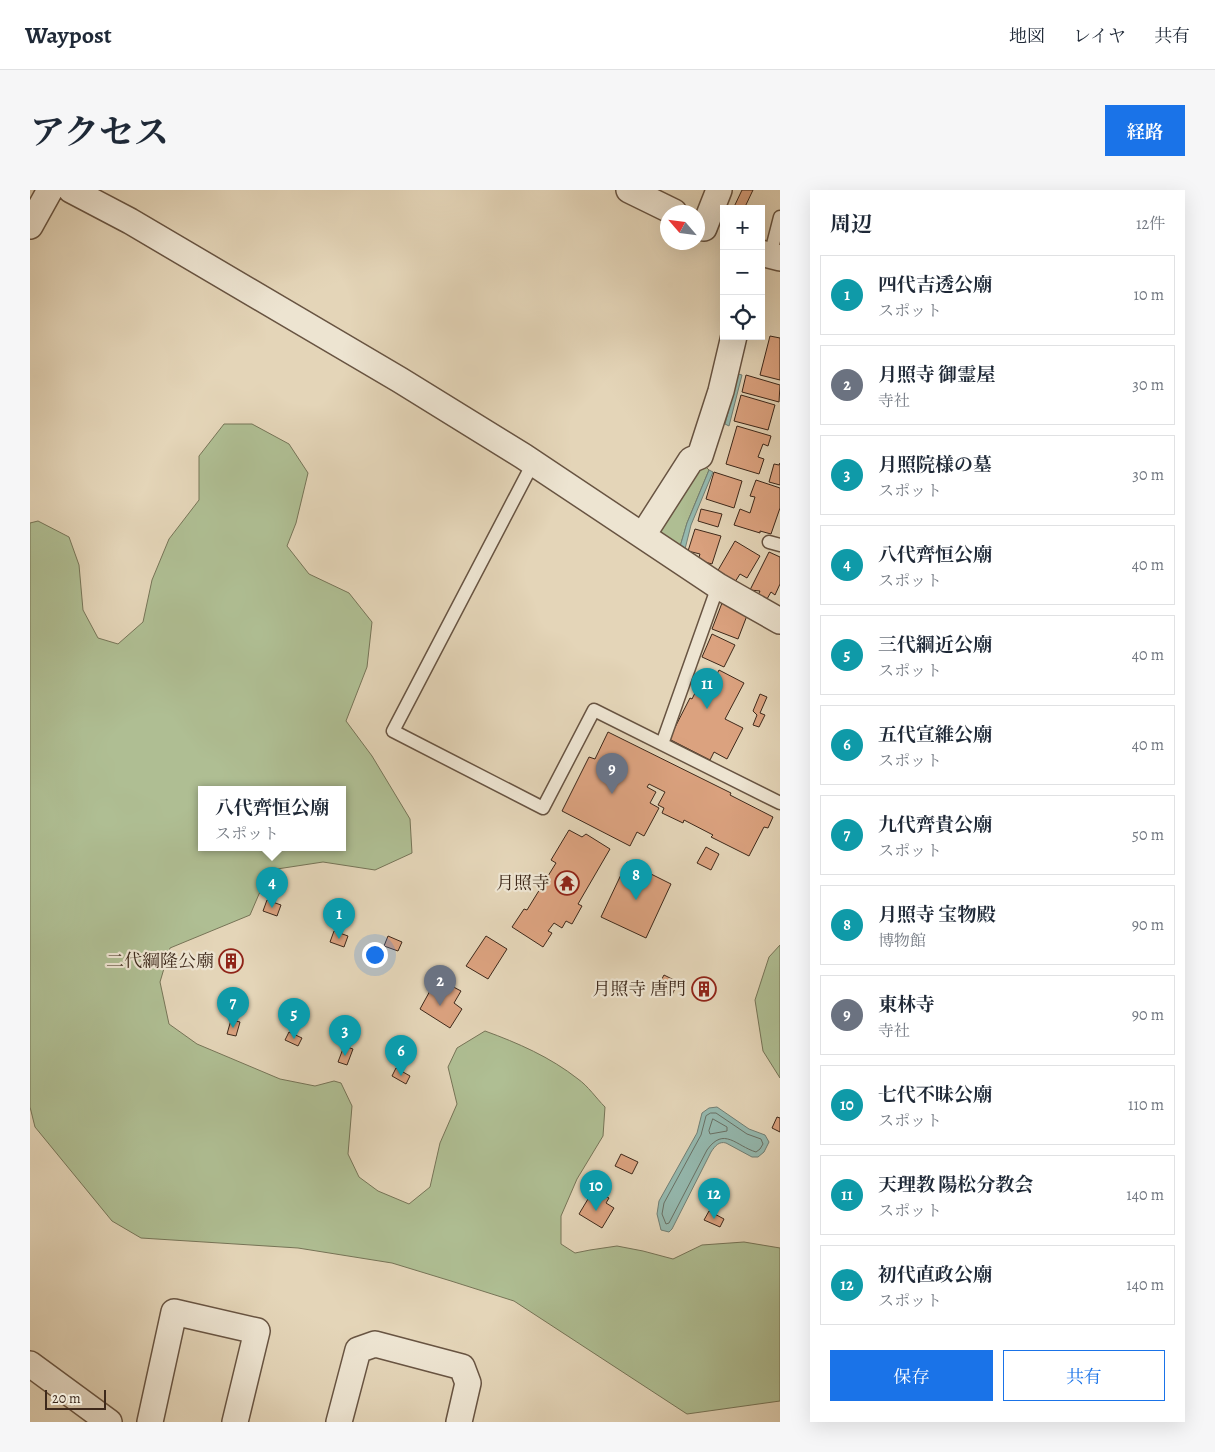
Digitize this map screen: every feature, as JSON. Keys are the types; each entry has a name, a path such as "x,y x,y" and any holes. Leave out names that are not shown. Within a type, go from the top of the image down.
{"street":[{"path":"30,226 50,190"},
{"path":"71,190 130,221 358,356 533,463 718,586 780,621"},
{"path":"629,190 660,205"},
{"path":"708,230 719,190"},
{"path":"643,535 691,460 700,456 721,392 733,340"},
{"path":"150,1422 174,1312 257,1331 234,1422"},
{"path":"339,1422 358,1350 375,1344 462,1367 468,1383 459,1422"},
{"path":"30,1364 109,1422"}],"lane":[{"path":"771,256 780,217"},
{"path":"533,463 393,731 543,808 594,710 780,803"},
{"path":"662,744 718,586"}],"green space":[{"path":"224,424 252,424 289,444 308,473 296,523 287,546 309,574 349,593 372,622 367,667 346,721 372,756 410,819 412,853 375,870 323,862 277,869 259,894 250,915 170,948 160,982 169,1024 197,1044 280,1079 315,1086 334,1081 341,1083 352,1106 348,1154 359,1177 378,1191 409,1204 430,1187 440,1143 457,1104 448,1067 457,1048 485,1031 545,1057 582,1082 605,1107 603,1136 577,1179 561,1216 561,1244 575,1253 617,1246 673,1259 702,1245 744,1242 780,1248 780,1401 687,1414 514,1301 392,1263 298,1248 141,1238 112,1221 35,1127 30,1107 30,523 38,521 69,537 79,565 83,610 98,638 118,644 143,622 152,580 169,539 199,500 199,456"},
{"path":"706,467 709,470 687,523 679,550 658,536 659,522 693,469"},
{"path":"780,945 780,1078 763,1051 755,1000 769,957"}],"water":[{"path":"738,374 742,375 729,426 725,424"},
{"path":"709,470 713,472 691,525 684,553 679,550 687,523"},
{"path":"717,1107 749,1129 765,1135 769,1142 764,1152 758,1157 752,1157 726,1143 717,1144 711,1152 672,1229 669,1232 661,1230 657,1214 659,1201 697,1133 702,1113 709,1108"}],"building":[{"path":"742,190 753,190 746,205 735,205"},
{"path":"770,336 780,338 780,380 760,375"},
{"path":"746,375 780,385 779,402 742,392"},
{"path":"741,395 775,405 768,430 734,421"},
{"path":"737,426 771,436 768,446 763,444 758,457 764,459 759,474 726,464"},
{"path":"780,463 780,485 769,482 774,464 779,465"},
{"path":"714,472 742,481 734,508 706,499"},
{"path":"756,480 780,488 780,508 771,534 760,531 760,533 734,525 740,509 750,513 755,497 750,496"},
{"path":"701,509 722,514 718,527 698,521"},
{"path":"695,529 721,536 712,564 698,560 700,554 688,551"},
{"path":"735,541 760,556 747,578 740,574 735,582 717,572"},
{"path":"769,552 780,557 780,584 775,595 771,592 767,599 758,595 760,591 750,590"},
{"path":"722,603 748,613 738,639 712,629"},
{"path":"712,634 735,645 724,667 702,657"},
{"path":"719,670 744,683 725,719 743,728 727,759 714,752 710,760 669,739 702,679 712,684"},
{"path":"760,694 767,697 760,713 765,715 759,727 753,725 757,715 753,711"},
{"path":"608,732 731,793 730,795 773,817 768,828 764,827 749,856 711,837 713,835 684,820 683,823 662,813 664,808 658,805 665,792 649,784 647,787 656,792 650,803 659,808 644,836 637,832 630,846 562,811 589,757 595,759"},
{"name":"月照寺","path":"569,830 582,837 586,834 610,849 578,904 582,906 572,924 566,921 562,928 554,923 548,931 552,933 543,947 512,927 524,909 527,910 556,863 551,860"},
{"path":"706,847 719,854 711,870 697,863"},
{"path":"627,862 671,884 646,938 601,917"},
{"path":"267,900 281,905 277,916 263,911"},
{"path":"334,931 348,936 344,947 330,942"},
{"path":"388,936 402,942 398,951 384,946"},
{"name":"月照寺","path":"486,936 507,949 488,979 466,966"},
{"name":"二代綱隆公廟","path":"228,952 238,955 234,969 224,966"},
{"path":"664,975 678,982 672,995 657,988"},
{"name":"月照寺 唐門","path":"699,978 716,990 709,1000 692,988"},
{"path":"446,983 461,991 454,1003 462,1009 450,1028 420,1009 431,989 439,994"},
{"path":"231,1020 240,1022 236,1036 227,1034"},
{"path":"289,1032 302,1038 298,1046 285,1040"},
{"path":"344,1046 353,1049 347,1065 338,1062"},
{"path":"396,1068 410,1076 406,1084 392,1076"},
{"path":"777,1117 780,1118 780,1132 772,1128"},
{"path":"621,1154 638,1162 632,1174 615,1166"},
{"path":"591,1194 599,1199 601,1194 609,1198 606,1203 614,1208 602,1228 579,1214"},
{"path":"709,1211 724,1219 720,1227 704,1220"}],"place":[{"name":"天理教 陽松分教会","path":"707,709"},
{"name":"東林寺","path":"612,794"},
{"name":"月照寺","path":"567,883"},
{"name":"月照寺 宝物殿","path":"636,900"},
{"name":"八代齊恒公廟","path":"272,908"},
{"name":"四代吉透公廟","path":"339,939"},
{"name":"二代綱隆公廟","path":"231,961"},
{"name":"月照寺 唐門","path":"704,989"},
{"name":"月照寺 御霊屋","path":"440,1006"},
{"name":"九代齊貴公廟","path":"233,1028"},
{"name":"三代綱近公廟","path":"294,1039"},
{"name":"月照院様の墓","path":"345,1056"},
{"name":"五代宣維公廟","path":"401,1076"},
{"name":"七代不昧公廟","path":"596,1211"},
{"name":"初代直政公廟","path":"714,1219"}]}
